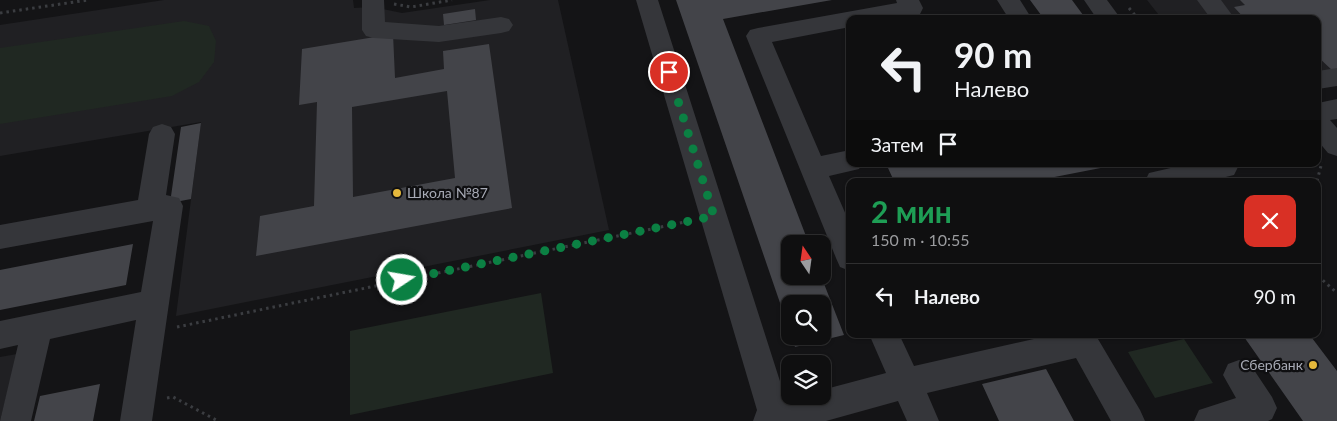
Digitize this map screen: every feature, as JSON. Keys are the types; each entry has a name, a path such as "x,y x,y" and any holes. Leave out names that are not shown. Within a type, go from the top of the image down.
{"lane":[{"path":"647,0 714,216 773,420 906,383 1083,342 1129,421"},
{"path":"875,15 912,8 907,0"},
{"path":"1008,0 1018,15"},
{"path":"1095,0 1107,15"},
{"path":"1208,0 1221,15"},
{"path":"382,2 374,30 439,34 501,25"},
{"path":"846,21 758,36 812,168 846,244"},
{"path":"1321,80 1337,77"},
{"path":"1321,112 1337,109"},
{"path":"1321,127 1337,146"},
{"path":"150,210 162,134"},
{"path":"812,168 846,162"},
{"path":"1172,178 1225,167"},
{"path":"0,237 169,206 137,413"},
{"path":"0,334 154,303"},
{"path":"15,421 38,327"},
{"path":"886,338 922,421"},
{"path":"1210,421 1261,408 1240,375"}],"path":[{"path":"0,13 88,0"},
{"path":"382,2 410,7 452,0"},
{"path":"150,333 714,216"},
{"path":"1321,279 1337,293"},
{"path":"137,413 173,397 218,421"}],"shaded area":[{"name":"Школа №87","path":"164,0 353,0 354,8 373,7 402,13 490,0 558,0 609,230 176,316 201,122 0,156 0,25"},
{"path":"1147,0 1337,0 1337,84 1321,87 1321,15 1159,15"},
{"path":"184,21 209,26 216,41 214,62 199,82 172,96 0,124 0,48"},
{"path":"541,293 553,373 350,415 350,331"},
{"path":"1184,339 1213,383 1155,398 1128,352"},
{"path":"17,354 0,421 0,357"}],"building":[{"path":"676,0 832,0 723,19 806,235 781,235 781,285 825,285 828,295 781,295 781,306"},
{"path":"1030,0 1072,0 1083,15 1041,15"},
{"path":"1240,0 1337,0 1337,70 1333,71 1321,60 1321,15 1241,15 1234,7 1245,5"},
{"path":"475,9 476,20 444,25 443,14"},
{"path":"393,34 395,78 444,69 443,51 489,44 512,208 256,256 260,216 314,206 317,102 299,105 302,49","holes":["447,91 455,178 353,197 352,107"]},
{"path":"201,123 191,199 170,203 181,127"},
{"path":"1106,167 1049,178 893,178 888,168"},
{"path":"133,244 126,285 0,310 0,270"},
{"path":"831,302 844,335 831,338"},
{"path":"1245,338 1312,338 1337,371 1337,421 1303,421"},
{"path":"1046,369 1074,421 999,421 982,384"},
{"path":"100,384 93,421 34,421 40,396"}],"place":[{"name":"Школа №87","path":"397,193"},
{"name":"Сбербанк","path":"1313,365"}],"route":[{"path":"402,280 714,216 669,72"}]}
